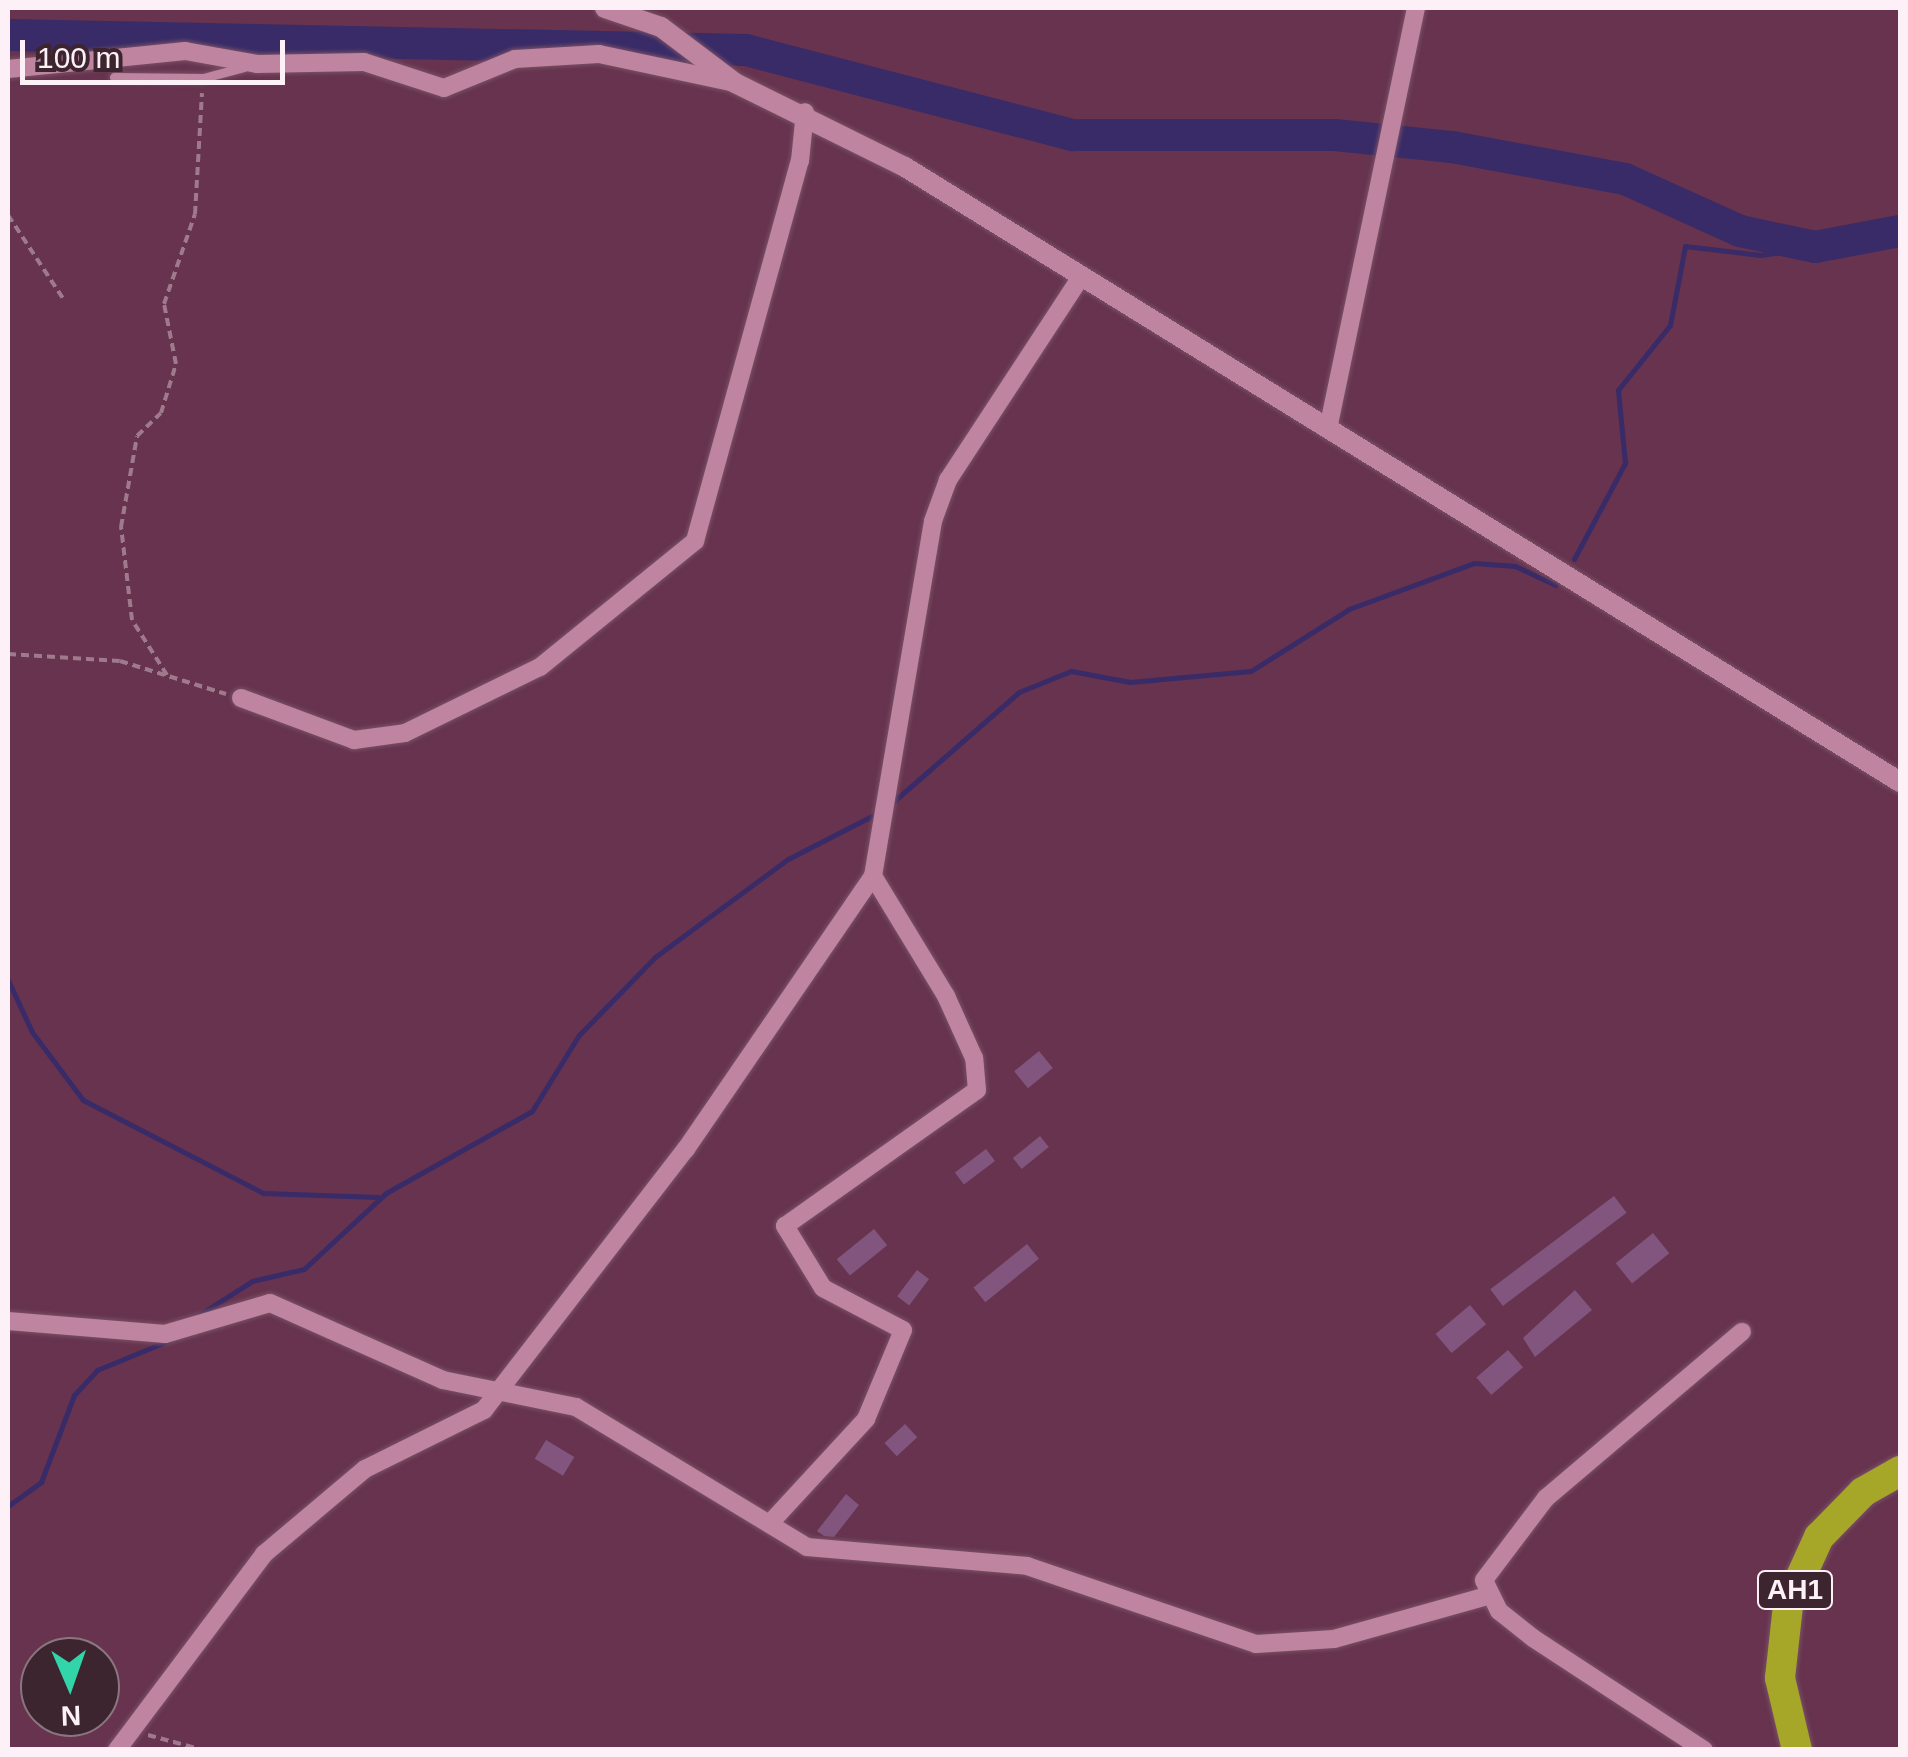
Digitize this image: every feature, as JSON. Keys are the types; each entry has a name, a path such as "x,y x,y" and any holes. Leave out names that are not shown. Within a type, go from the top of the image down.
{"highway":[{"name":"AH1","path":"1797,1750 1780,1678 1788,1605 1820,1536 1900,1470"},
{"path":"1815,1750 1796,1684 1802,1604 1829,1544 1900,1480"}],"street":[{"path":"610,8 661,27 735,83"},
{"path":"1328,429 1416,8"},
{"path":"8,69 154,51 256,64 364,62 444,88 515,59 599,54 735,83 805,112 1081,276 1900,782"},
{"path":"240,698 354,740 405,733 540,667 696,541 800,161 805,112"},
{"path":"117,1750 138,1732 145,1709 264,1554 364,1469 468,1424 501,1389 686,1149 874,876 933,520 948,480 1081,276"},
{"path":"772,1521 866,1419 903,1330 822,1288 785,1226 977,1090 974,1058 946,996 874,876"},
{"path":"8,1321 165,1334 270,1302 443,1380 501,1389 602,1419 823,1552 1026,1566 1256,1644 1334,1639 1487,1596"},
{"path":"1487,1596 1492,1563 1546,1498 1742,1332"},
{"path":"1487,1596 1611,1695 1704,1750"}],"lane":[{"path":"114,77 204,78 256,64"}],"path":[{"path":"167,675 132,620 121,528 137,436 162,413 176,364 164,304 195,214 204,78"},
{"path":"8,215 64,300"},
{"path":"8,654 120,661 240,698"},
{"path":"138,1732 204,1750"}],"building":[{"path":"1039,1051 1053,1068 1028,1088 1014,1071"},
{"path":"1040,1136 1049,1147 1022,1169 1013,1158"},
{"path":"986,1149 995,1161 964,1184 955,1172"},
{"path":"1614,1196 1627,1213 1503,1306 1490,1289"},
{"path":"874,1229 887,1245 850,1276 837,1259"},
{"path":"1653,1233 1669,1253 1632,1283 1616,1263"},
{"path":"1027,1244 1039,1259 985,1302 973,1287"},
{"path":"917,1270 929,1279 909,1305 897,1296"},
{"path":"1575,1290 1592,1310 1535,1357 1523,1338"},
{"path":"1470,1305 1486,1324 1452,1353 1436,1334"},
{"path":"1508,1350 1523,1367 1491,1395 1476,1378"},
{"path":"905,1424 917,1437 897,1456 885,1443"},
{"path":"546,1440 574,1457 563,1476 535,1459"},
{"path":"846,1494 859,1505 834,1537 824,1536 817,1531"}],"waterway":[{"path":"8,35 746,50 1073,135 1335,135 1452,147 1625,179 1740,231 1815,247 1900,231"},
{"path":"1574,559 1625,463 1618,390 1670,325 1685,246 1760,255 1815,247"},
{"path":"893,802 1019,692 1071,671 1130,682 1251,671 1349,609 1474,563 1515,566 1556,585"},
{"path":"188,1322 252,1281 304,1269 386,1193 532,1111 579,1035 655,957 788,859 880,812"},
{"path":"8,980 32,1032 83,1100 263,1193 378,1197"},
{"path":"8,1506 41,1482 74,1395 97,1370 170,1340"}]}
